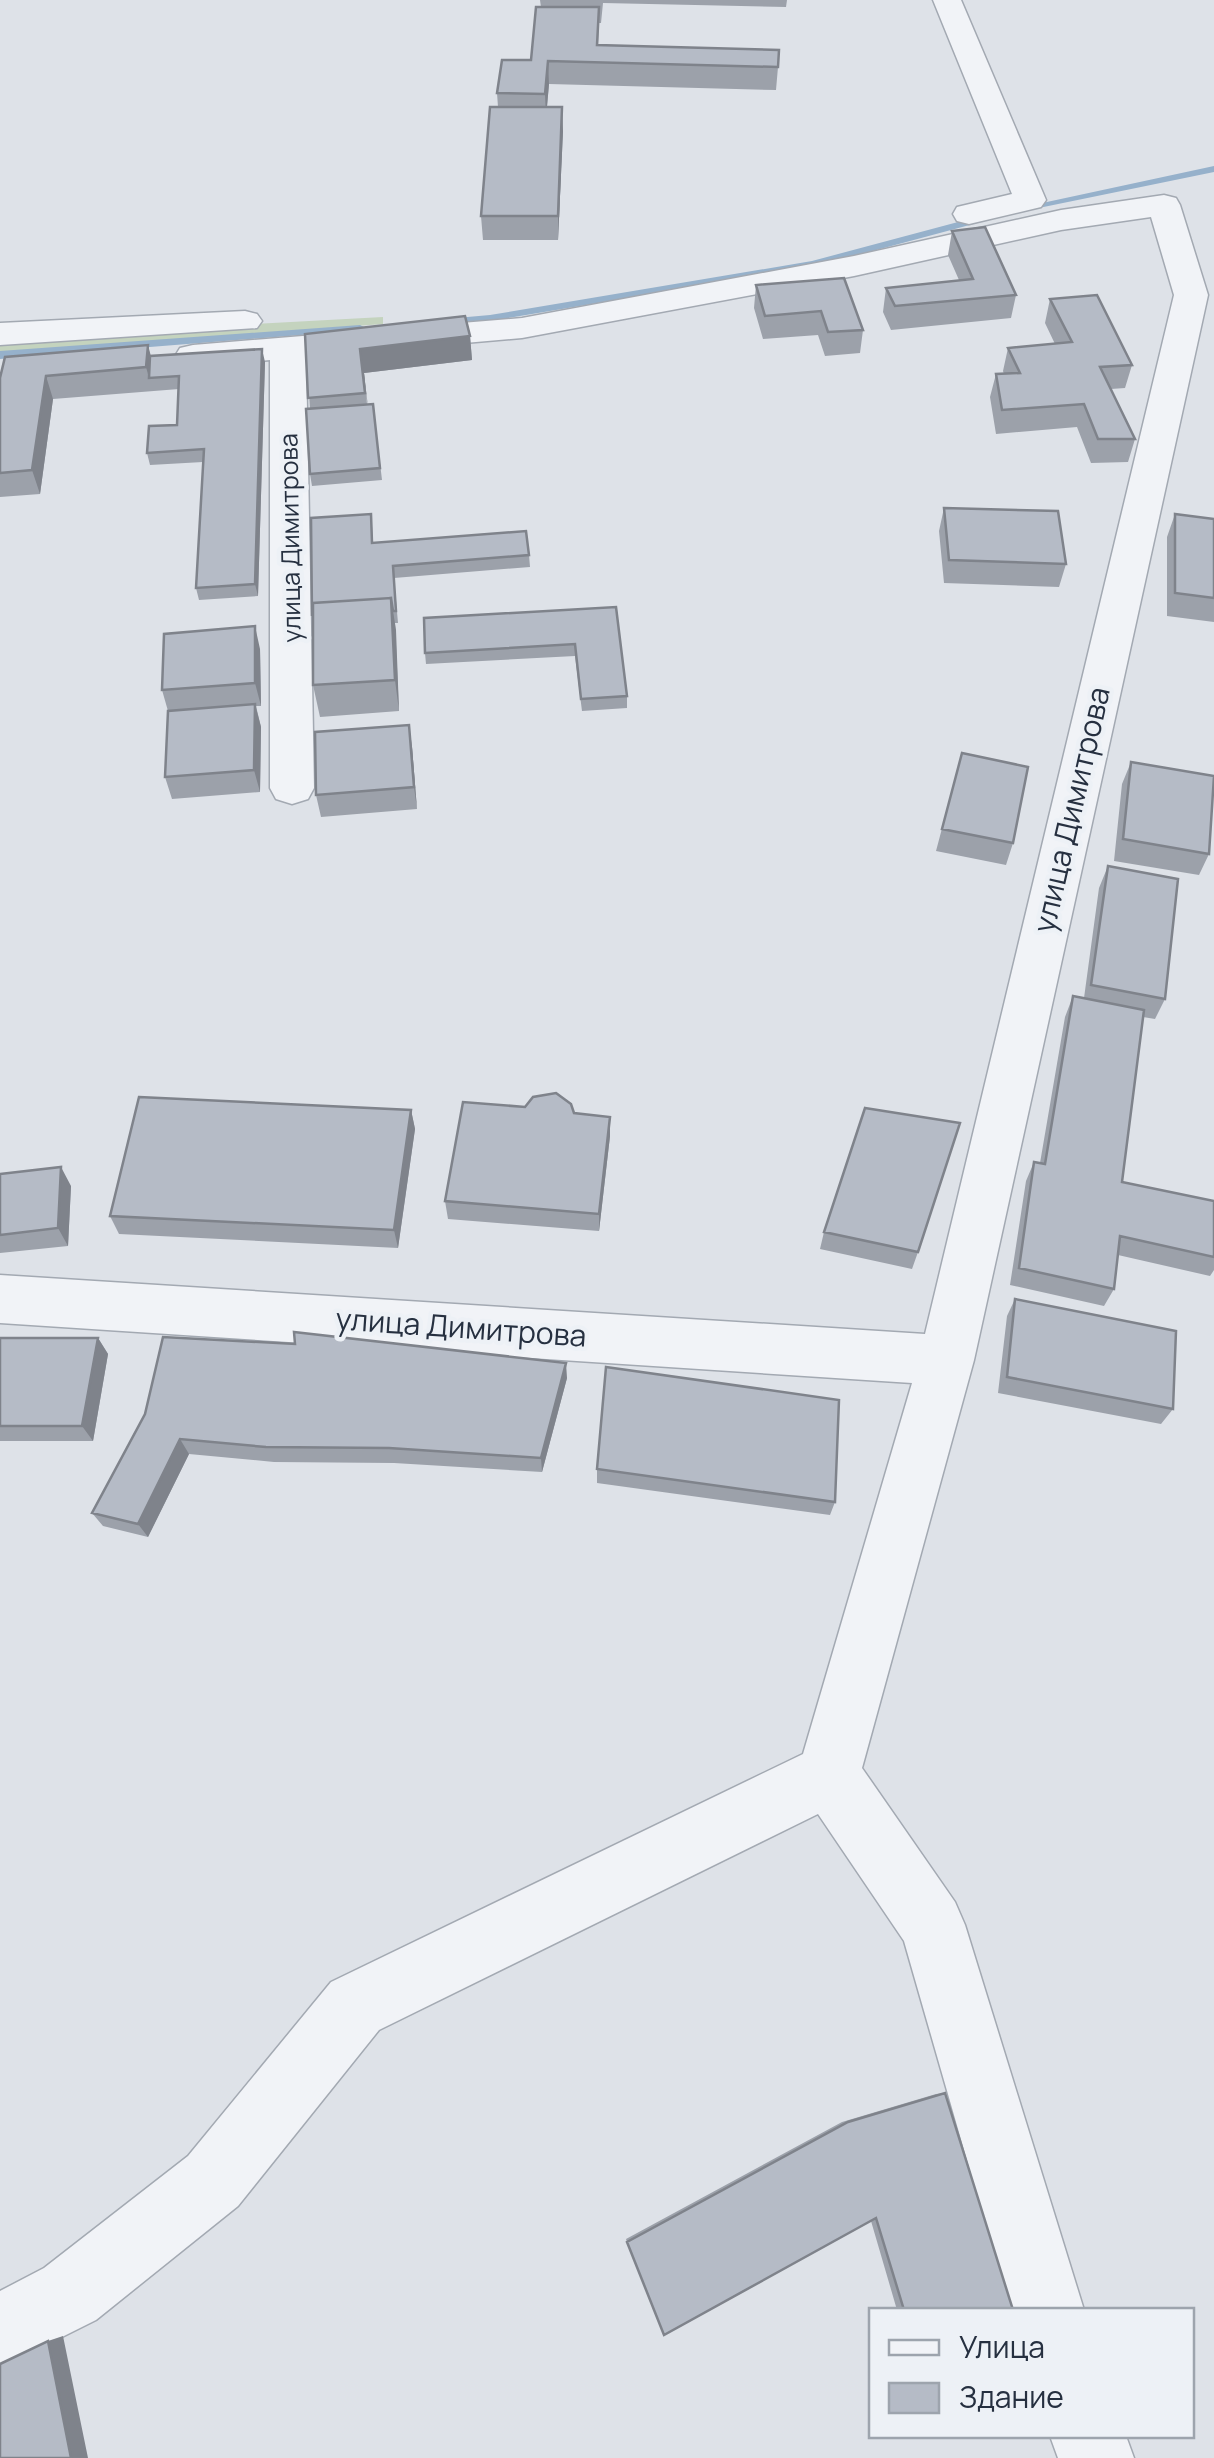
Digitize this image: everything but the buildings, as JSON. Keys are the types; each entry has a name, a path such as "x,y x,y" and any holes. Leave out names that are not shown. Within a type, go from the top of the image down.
{"street":[{"path":"574,286 781,256 1030,200 947,0"},
{"name":"улица Димитрова","path":"0,1299 946,1360 1191,296 1164,205 1061,220 854,266 522,328 399,325 288,348 134,360"},
{"path":"0,334 399,325 479,298"},
{"name":"улица Димитрова","path":"288,348 292,788"},
{"path":"0,2331 70,2294 213,2181 356,2006 828,1775 946,1360"},
{"path":"828,1775 932,1925 1046,2308"}],"green space":[{"path":"383,317 383,324 0,352 0,338"}],"waterway":[{"path":"1024,208 1214,169"},
{"path":"445,322 490,318 813,264 988,217"},
{"path":"0,355 360,328"}]}
